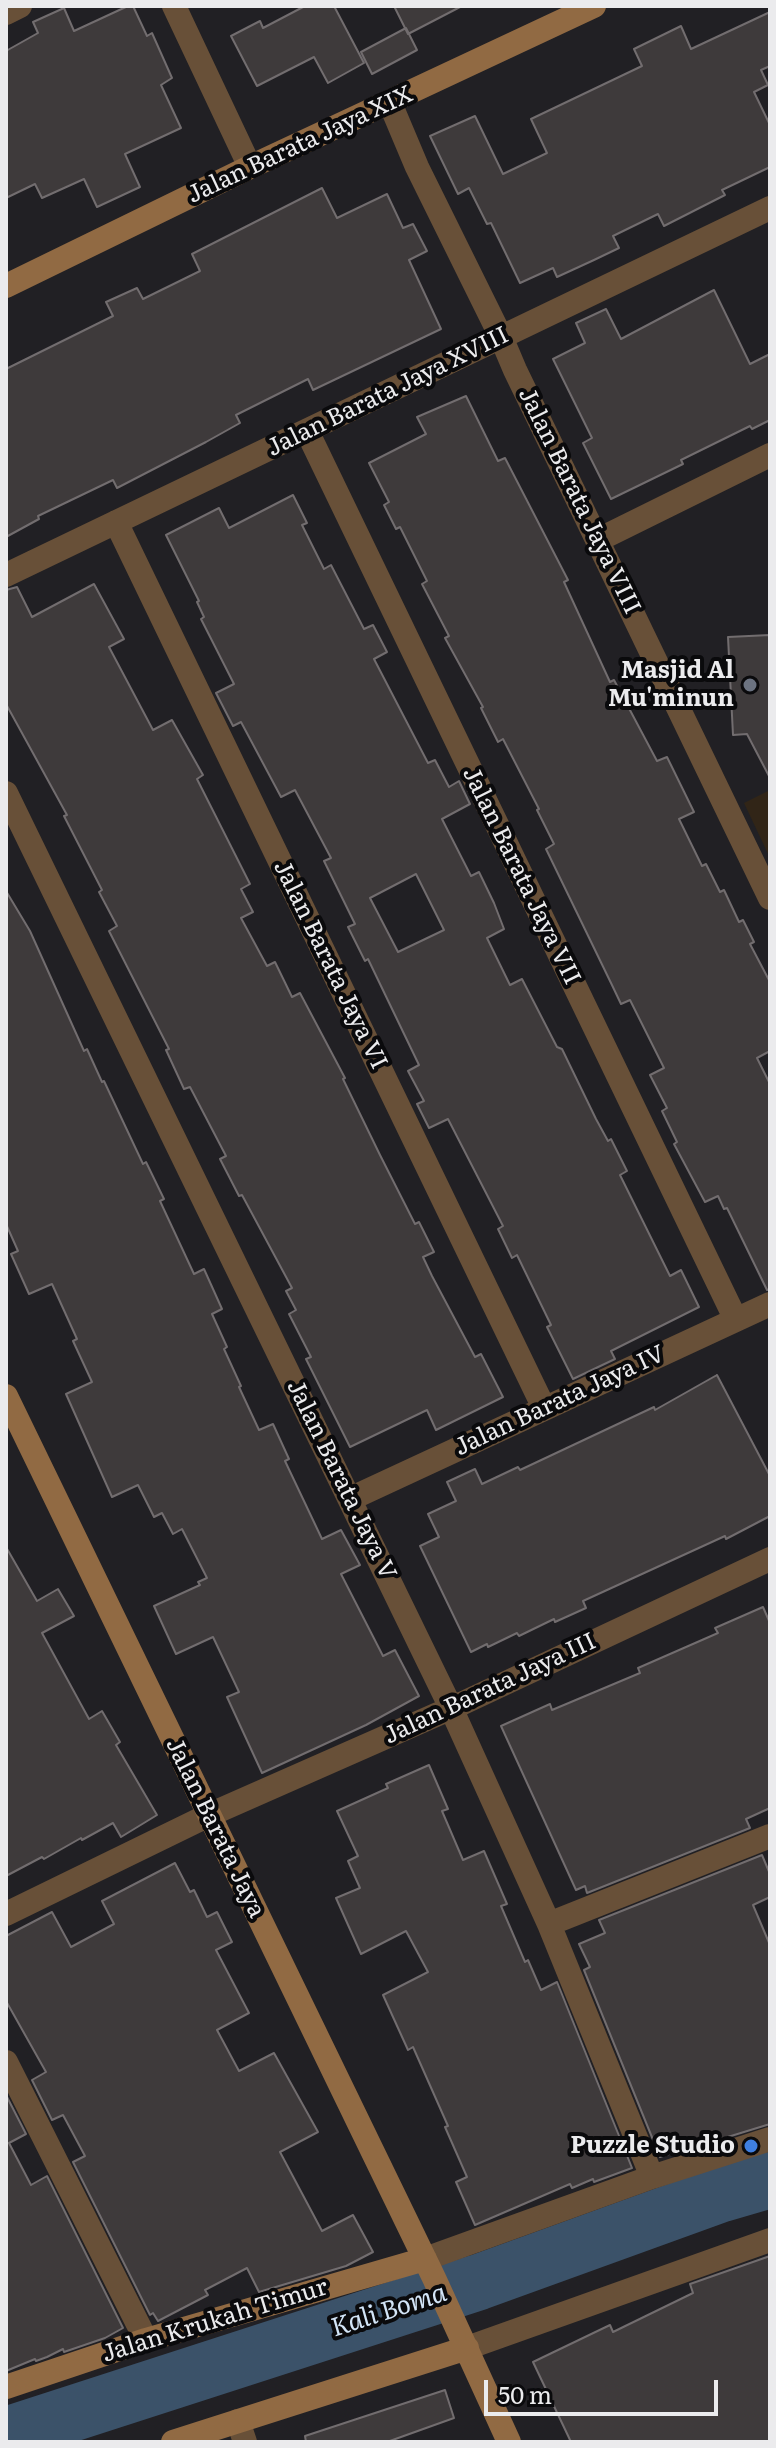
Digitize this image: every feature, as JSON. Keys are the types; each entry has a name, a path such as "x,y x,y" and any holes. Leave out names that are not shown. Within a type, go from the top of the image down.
{"street":[{"path":"6,13 20,6"},
{"path":"174,6 250,167"},
{"name":"Jalan Barata Jaya XIX","path":"6,286 250,167 594,6"},
{"name":"Jalan Barata Jaya VIII","path":"390,103 417,167 770,898"},
{"name":"Jalan Barata Jaya XVIII","path":"6,575 770,208"},
{"name":"Jalan Barata Jaya VII","path":"307,431 736,1320"},
{"path":"598,540 770,455"},
{"name":"Jalan Barata Jaya VI","path":"116,522 544,1408"},
{"name":"Jalan Barata Jaya V","path":"6,793 451,1708 549,1924 652,2177"},
{"name":"Jalan Barata Jaya IV","path":"350,1499 770,1304"},
{"name":"Jalan Barata Jaya","path":"6,1396 429,2268 509,2442"},
{"name":"Jalan Barata Jaya III","path":"6,1914 209,1815 451,1708 770,1559"},
{"path":"549,1924 770,1836"},
{"path":"6,2062 146,2340"},
{"path":"429,2268 652,2177 770,2139"},
{"path":"173,2442 242,2431 464,2342 770,2240"},
{"name":"Jalan Krukah Timur","path":"6,2387 146,2340 429,2268"}],"shaded area":[{"path":"770,790 770,858 744,803"}],"building":[{"path":"133,6 147,36 152,33 172,78 161,85 181,128 125,154 140,187 97,207 84,179 42,198 35,184 6,198 6,51 38,33 33,22 64,8 74,31"},
{"path":"305,6 334,6 364,63 328,83 314,57 257,86 231,36 260,21 263,28"},
{"path":"394,6 462,6 408,34"},
{"path":"770,12 770,66 761,70 768,85 754,92 770,125 770,167 722,190 725,195 664,226 658,214 613,236 619,248 594,260 557,277 553,268 520,283 491,223 487,224 469,188 458,194 430,136 475,116 503,174 547,153 531,119 642,66 634,49 681,26 691,49"},
{"path":"406,28 417,50 372,74 361,52"},
{"path":"322,188 337,218 387,194 403,228 413,224 427,251 409,260 441,329 313,390 308,379 236,415 240,423 206,442 117,488 113,480 38,516 39,519 6,537 6,369 113,316 106,302 137,288 143,299 200,271 192,254"},
{"path":"714,290 750,364 770,354 770,420 752,429 750,426 681,460 683,464 611,499 583,443 592,438 553,359 585,343 576,323 606,309 621,339"},
{"path":"466,396 498,461 505,458 568,580 564,582 610,682 614,680 657,761 667,757 694,812 679,819 702,866 706,864 720,892 724,890 739,922 743,920 754,942 750,944 770,982 770,1051 757,1058 770,1084 770,1289 767,1290 727,1208 724,1209 718,1196 705,1202 674,1144 677,1142 662,1111 667,1108 650,1075 664,1068 630,1000 621,1004 546,849 554,844 539,809 503,739 498,742 483,707 445,638 449,636 422,584 427,581 400,527 396,529 384,505 389,502 369,463 426,434 417,417"},
{"path":"293,495 307,523 302,525 324,569 331,565 364,629 373,625 387,652 374,659 428,763 435,760 449,787 459,781 470,804 442,819 471,876 479,872 504,929 487,938 510,985 522,979 627,1171 620,1175 670,1276 681,1270 699,1307 611,1351 615,1359 573,1379 547,1327 551,1325 517,1255 512,1258 498,1229 503,1226 448,1119 429,1128 417,1104 424,1101 408,1071 419,1065 368,959 365,961 348,927 355,924 324,861 331,858 295,790 281,797 241,722 233,726 216,693 234,684 201,619 204,617 199,601 166,535 219,508 229,528","holes":["416,874 444,930 398,952 370,898"]},
{"path":"94,584 124,639 109,647 153,730 172,720 203,775 197,779 250,884 241,889 253,912 241,918 267,966 275,962 292,997 300,993 345,1078 415,1224 419,1222 434,1252 423,1257 432,1276 475,1357 481,1354 503,1397 436,1430 427,1410 350,1447 306,1359 311,1357 289,1314 296,1310 286,1291 292,1288 220,1159 226,1156 190,1087 184,1089 166,1050 169,1049 109,931 117,926 99,892 102,890 64,816 67,815 6,704 6,590 17,587 32,617"},
{"name":"Masjid Al Mu'minun","path":"770,635 770,778 747,734 733,735 728,637"},
{"path":"6,891 30,931 84,1051 87,1049 104,1081 143,1164 146,1162 164,1199 160,1201 194,1274 204,1269 222,1309 212,1314 259,1430 273,1424 289,1459 285,1461 322,1539 341,1530 360,1565 341,1574 383,1656 395,1650 419,1696 366,1725 262,1773 227,1697 239,1692 213,1637 176,1654 154,1606 200,1585 198,1582 207,1578 182,1529 173,1534 162,1513 154,1517 138,1485 112,1497 66,1394 92,1382 73,1341 77,1339 52,1284 29,1294 11,1254 18,1251 6,1224"},
{"path":"717,1375 770,1476 770,1516 726,1539 725,1536 583,1601 586,1608 471,1652 420,1546 439,1537 428,1514 456,1501 447,1482 475,1469 482,1484 518,1467 520,1470 654,1407 655,1410"},
{"path":"6,1547 37,1601 58,1589 74,1616 42,1633 89,1719 102,1711 120,1742 116,1745 157,1815 121,1837 113,1823 6,1876"},
{"path":"763,1607 770,1623 770,1808 746,1819 750,1828 587,1893 585,1886 576,1890 501,1726 550,1704 552,1710 640,1673 638,1668 718,1633 715,1628"},
{"path":"429,1765 448,1809 442,1811 463,1860 484,1851 507,1904 501,1906 525,1962 528,1960 541,1990 557,1982 632,2168 572,2188 570,2184 475,2225 456,2182 467,2177 445,2127 448,2126 413,2047 408,2050 383,1995 428,1972 406,1931 361,1954 336,1898 360,1888 348,1861 358,1856 337,1811"},
{"path":"762,1855 770,1874 770,1897 753,1905 770,1945 770,2124 660,2157 584,1970 590,1967 579,1944 605,1933 599,1920"},
{"path":"175,1863 190,1892 194,1890 207,1917 217,1912 232,1942 216,1950 249,2013 217,2030 239,2071 274,2053 318,2132 280,2152 322,2231 353,2215 373,2252 346,2266 259,2292 247,2268 205,2290 208,2295 158,2321 153,2313 150,2315 73,2162 85,2156 63,2115 52,2120 32,2080 46,2072 6,2001 6,1936 52,1912 71,1947 114,1924 102,1901"},
{"path":"6,2095 26,2134 9,2143 31,2185 47,2176 123,2328 105,2338 64,2352 63,2349 6,2371"},
{"path":"770,2256 770,2442 571,2442 533,2362 610,2325 613,2332 693,2293 690,2284"},
{"path":"445,2390 454,2418 387,2442 306,2442 305,2436"}],"waterway":[{"name":"Kali Boma","path":"6,2435 479,2282 722,2194 770,2180"}],"place":[{"name":"Masjid Al Mu'minun","path":"750,685"},
{"name":"Puzzle Studio","path":"751,2146"}]}
